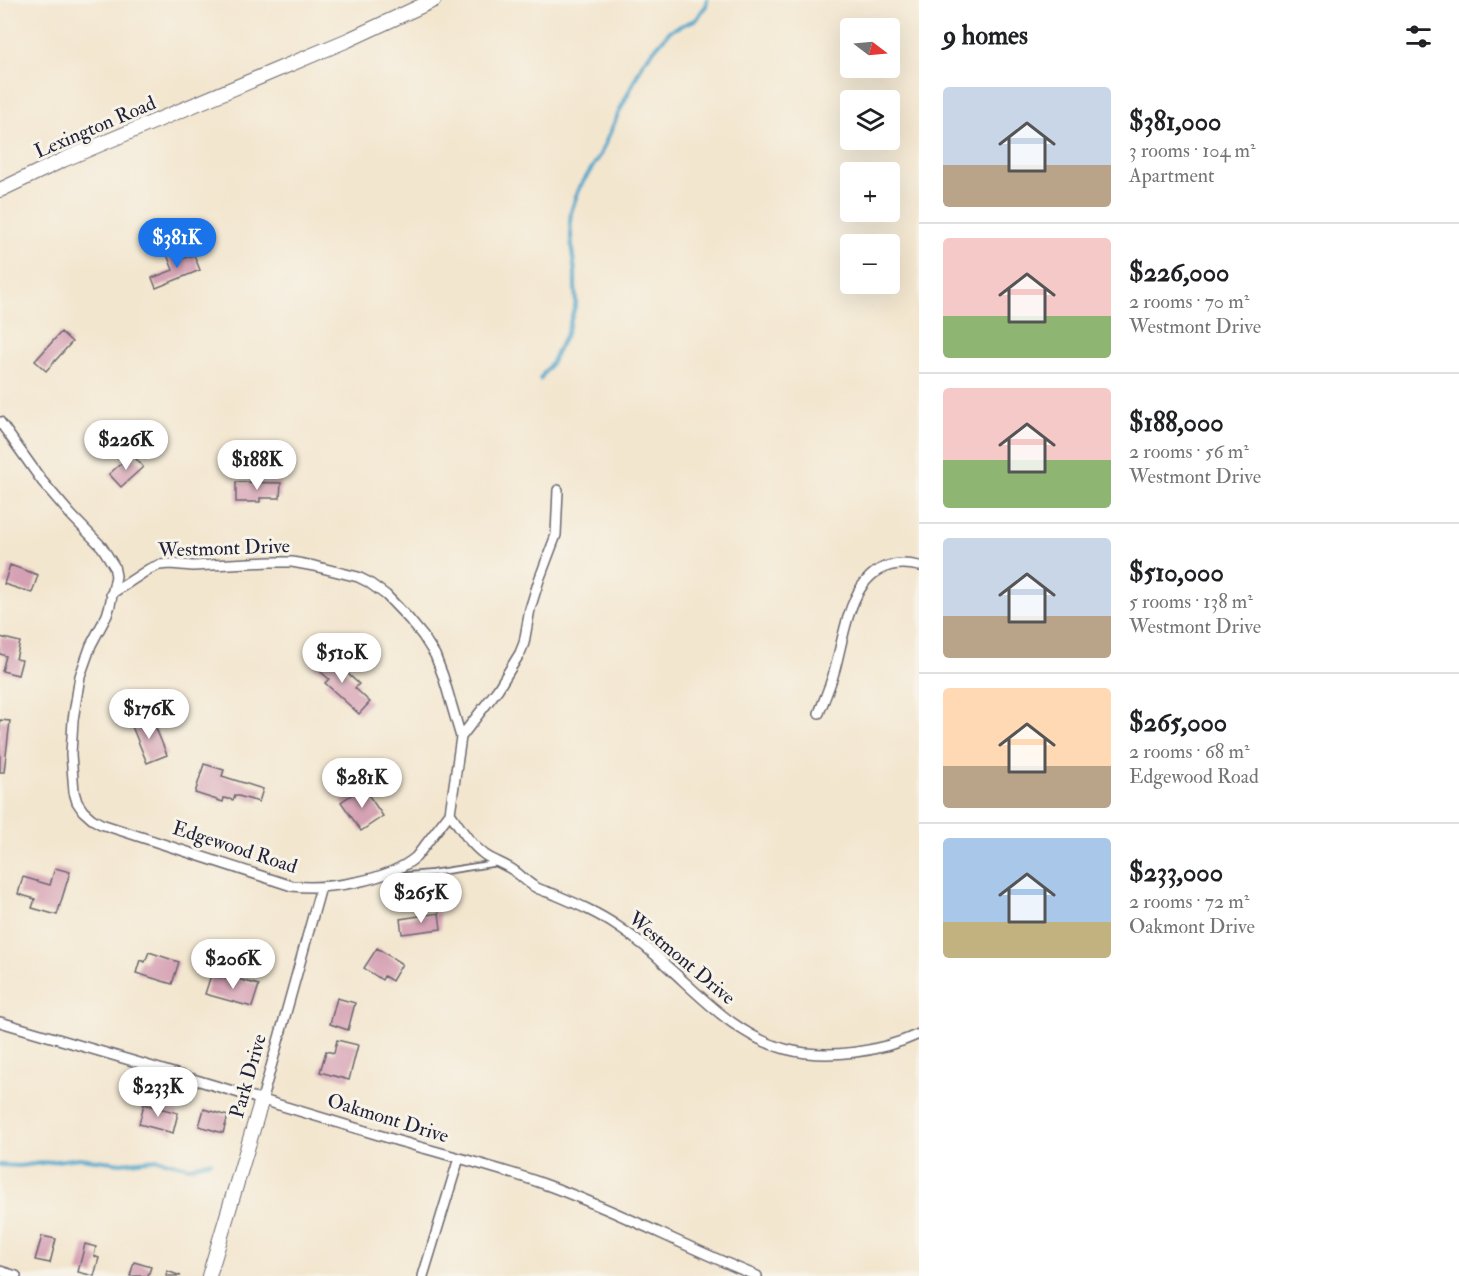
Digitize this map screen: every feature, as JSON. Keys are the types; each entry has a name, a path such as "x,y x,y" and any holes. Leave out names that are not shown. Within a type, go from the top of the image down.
{"main road":[{"name":"Lexington Road","path":"0,190 63,160 348,40 434,0"},
{"name":"Park Drive","path":"209,1276 262,1099"}],"street":[{"path":"0,422 42,481 109,556 116,576 111,594"},
{"path":"450,813 461,737 498,689 524,643 533,600 556,536 558,490"},
{"name":"Westmont Drive","path":"111,594 149,569 170,564 193,566 292,562 358,577 386,595 423,636 435,655 443,676 461,737"},
{"path":"819,713 835,670 844,627 862,586 869,576 888,566 910,564 919,566"},
{"name":"Edgewood Road","path":"111,594 107,615 87,655 78,687 73,720 74,792 76,802 92,819 101,824 281,884 303,888 347,884 376,877 410,862 450,813"},
{"name":"Westmont Drive","path":"450,813 468,840 486,855 514,870 537,888 586,908 615,924 667,965 725,1018 763,1041 784,1049 805,1053 839,1054 861,1051 919,1034"},
{"name":"Park Drive","path":"262,1099 321,887"},
{"name":"Oakmont Drive","path":"0,1022 491,1166 606,1208 757,1276"},
{"path":"423,1276 459,1158"},
{"path":"0,1271 16,1276"}],"lane":[{"path":"376,877 432,873 500,863"}],"building":[{"path":"174,248 179,260 194,255 200,270 156,288 152,278 173,270 166,252"},
{"path":"61,332 72,342 46,371 35,361"},
{"path":"132,454 143,467 121,487 109,474"},
{"path":"236,482 281,483 280,498 260,498 260,502 236,502"},
{"path":"10,565 38,575 32,593 4,584"},
{"path":"0,637 20,642 16,659 22,660 18,675 2,671 6,656 0,654"},
{"path":"325,653 359,684 355,688 370,702 359,714 325,683 329,679 314,666"},
{"path":"151,716 167,755 147,763 131,724"},
{"path":"0,720 10,721 4,772 0,772"},
{"path":"204,764 224,770 222,776 263,789 259,802 235,795 233,800 224,798 223,802 195,793"},
{"path":"363,787 383,816 361,831 341,802"},
{"path":"55,868 70,872 57,915 32,908 35,899 18,894 23,877 50,885"},
{"path":"439,913 441,929 402,934 400,919"},
{"path":"377,948 402,964 392,981 384,976 382,980 364,968"},
{"path":"149,952 179,962 172,984 136,973 140,960 145,962"},
{"path":"211,975 230,980 231,977 259,985 252,1007 205,994"},
{"path":"337,998 355,1003 348,1030 330,1024"},
{"path":"337,1040 358,1045 349,1080 320,1072 326,1051 334,1053"},
{"path":"144,1104 178,1113 173,1133 139,1124"},
{"path":"204,1109 228,1116 223,1133 199,1126"},
{"path":"42,1236 56,1239 50,1263 35,1260"},
{"path":"85,1244 96,1247 94,1256 99,1258 94,1276 78,1272"},
{"path":"134,1262 151,1267 148,1276 130,1276"},
{"path":"167,1271 181,1276 166,1276"}],"waterway":[{"path":"540,379 567,333 576,303 570,221 579,188 599,157 644,61 671,30 697,19 706,6 707,0"},
{"path":"0,1165 19,1166 79,1158 121,1163 157,1159 189,1167 211,1161"}]}
